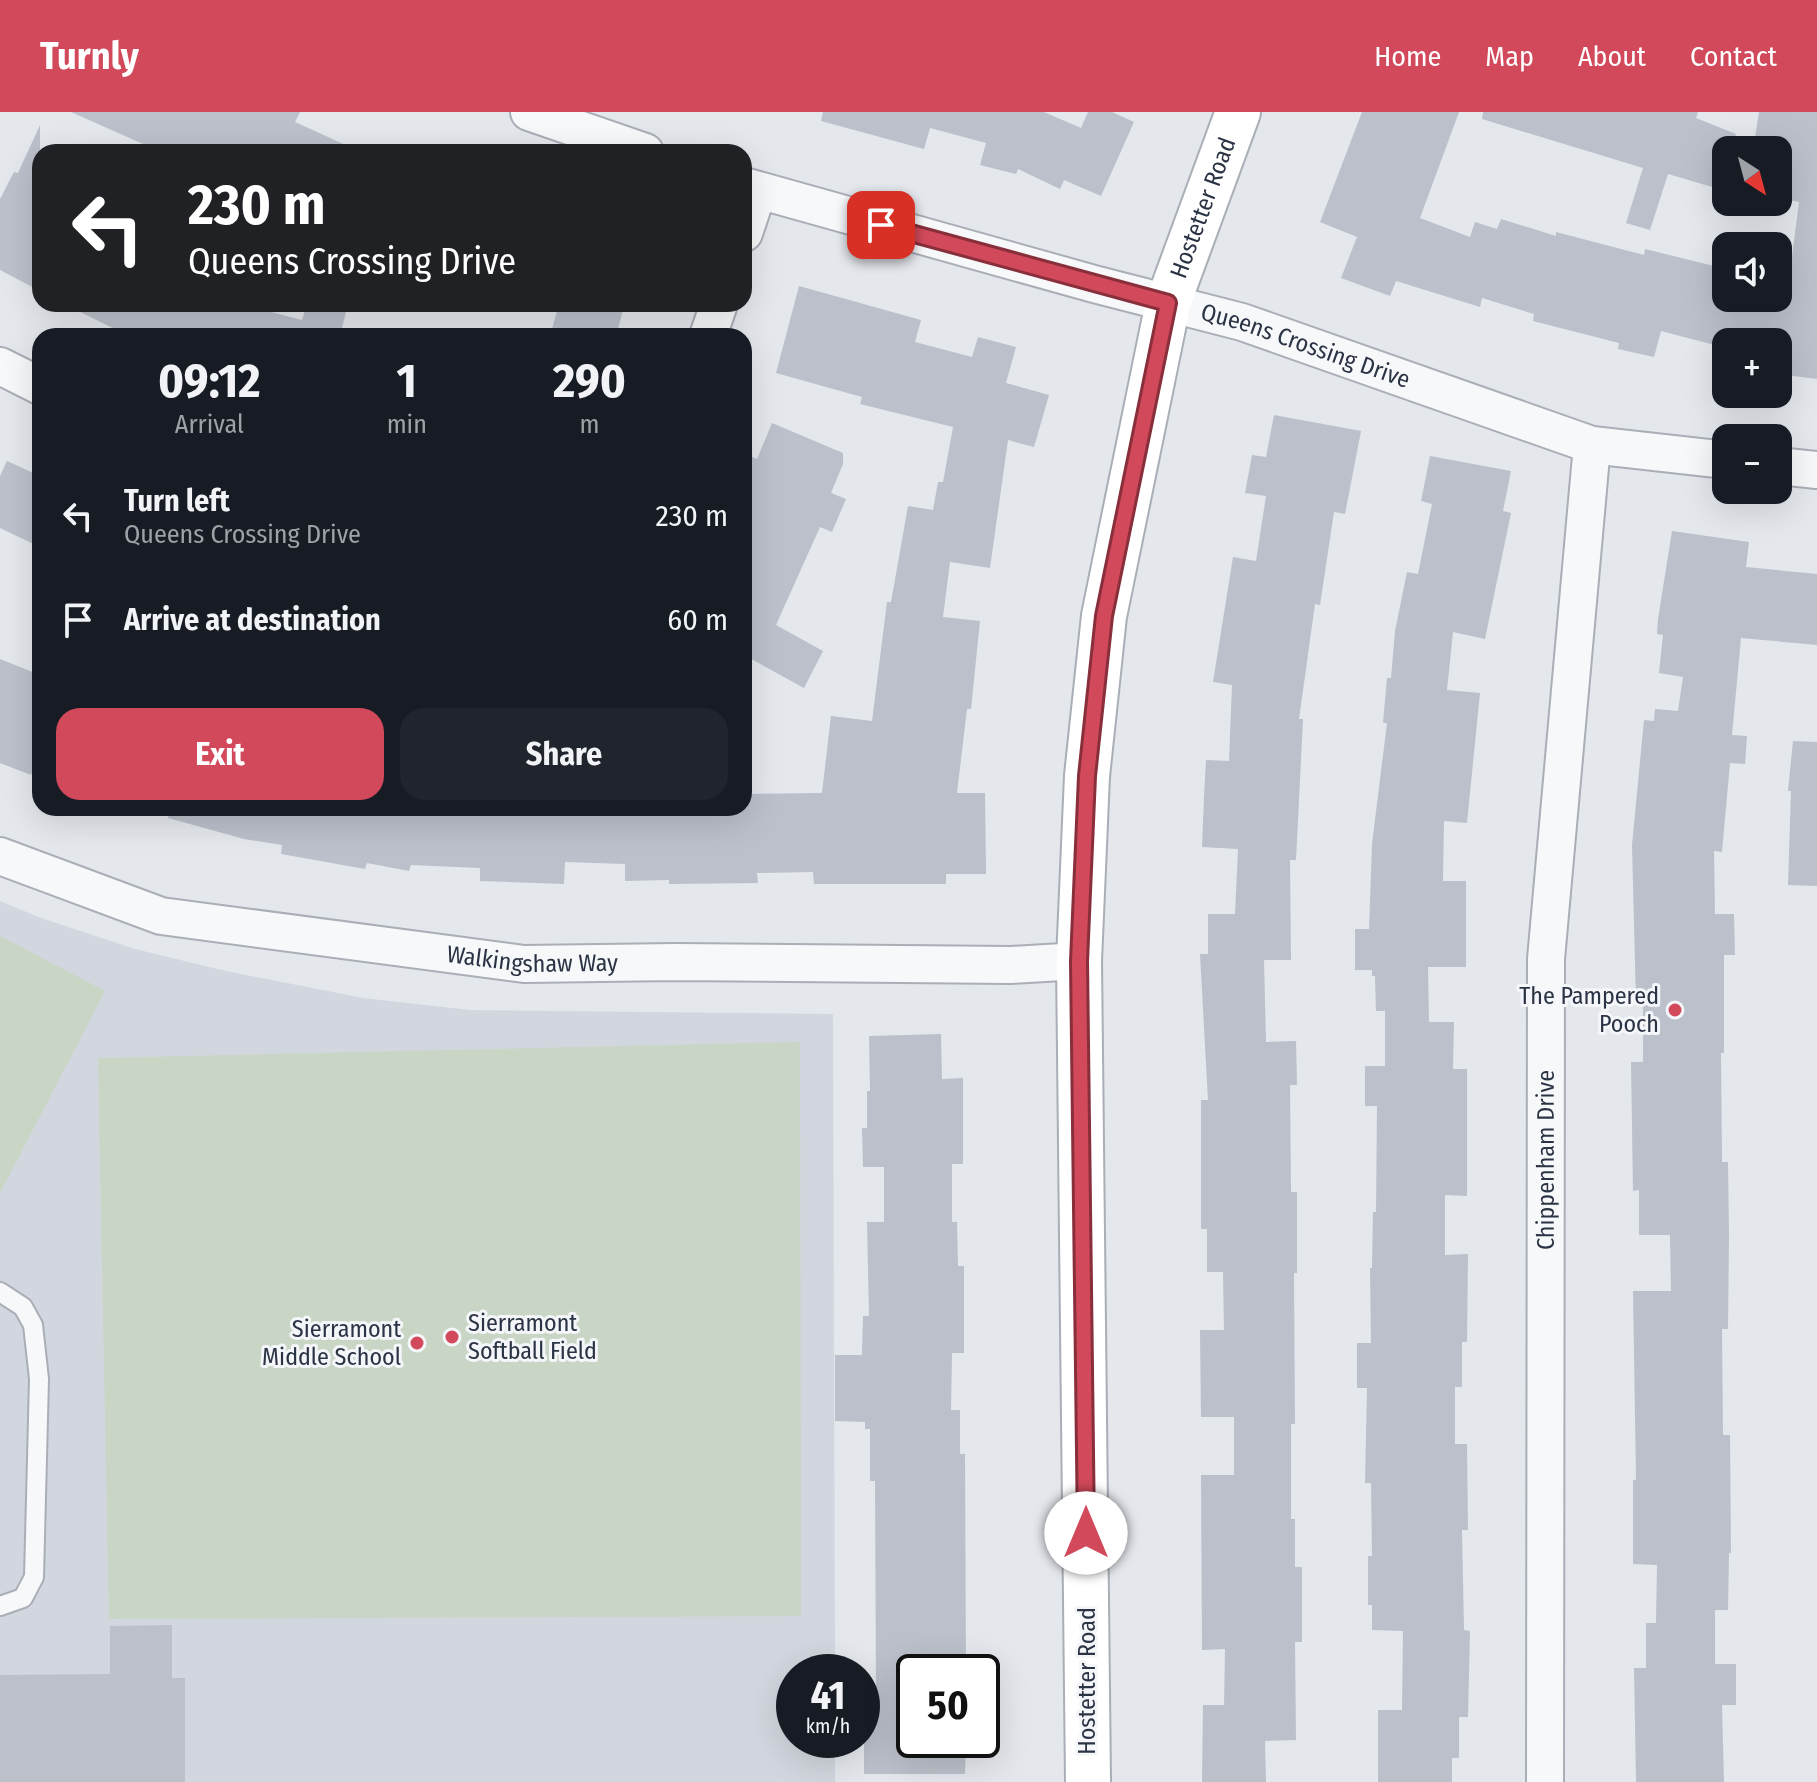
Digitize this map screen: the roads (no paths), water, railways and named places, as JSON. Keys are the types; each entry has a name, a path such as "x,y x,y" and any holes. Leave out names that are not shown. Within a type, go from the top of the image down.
{"main road":[{"name":"Hostetter Road","path":"1088,1782 1079,961 1087,776 1104,616 1168,303 1238,112"}],"street":[{"path":"529,112 622,144"},
{"name":"Queens Crossing Drive","path":"752,189 1242,322 1592,445 1712,458"},
{"path":"0,366 32,382"},
{"name":"Chippenham Drive","path":"1545,1782 1546,959 1592,445"},
{"path":"1792,467 1817,470"},
{"name":"Walkingshaw Way","path":"0,856 161,916 524,964 1011,965 1079,961"}],"lane":[{"path":"0,1292 23,1307 33,1325 39,1379 34,1577 23,1598 0,1606"}],"place":[{"name":"The Pampered Pooch","path":"1675,1010"},
{"name":"Sierramont Softball Field","path":"452,1337"},
{"name":"Sierramont Middle School","path":"417,1343"}]}
